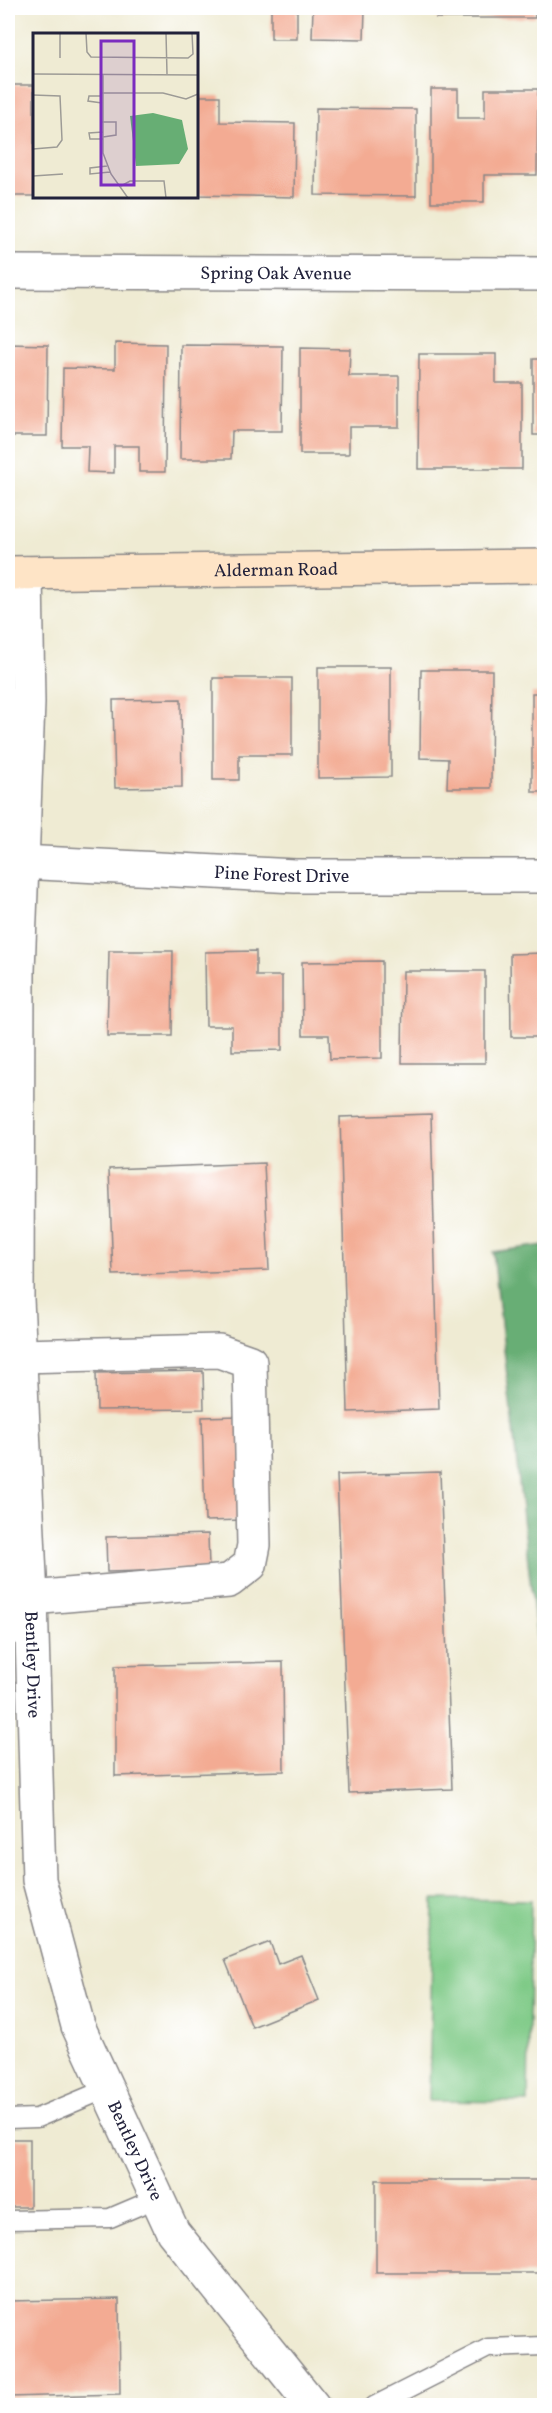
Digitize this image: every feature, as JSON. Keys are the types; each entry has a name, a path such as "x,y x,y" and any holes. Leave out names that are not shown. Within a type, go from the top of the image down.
{"street":[{"name":"Spring Oak Avenue","path":"8,272 544,274"},
{"name":"Alderman Road","path":"17,573 544,566"},
{"name":"Bentley Drive","path":"17,573 28,703 21,862 14,919 13,1031 20,1356 18,1521 31,1599 20,1634 39,1880 78,2026 172,2232 314,2406"},
{"name":"Pine Forest Drive","path":"21,862 295,876 544,876"},
{"path":"20,1356 219,1351 250,1362 254,1545 250,1565 229,1581 31,1599"}],"lane":[{"path":"8,2119 38,2118 106,2089"},
{"path":"8,2220 110,2218 157,2198"},
{"path":"374,2406 488,2348 544,2346"}],"green space":[{"path":"544,1245 544,1703 493,1252"},
{"path":"433,1899 531,1900 528,2102 429,2101"}],"building":[{"path":"194,8 297,8 297,39 271,39 271,10 194,10"},
{"path":"313,8 417,8 417,12 365,11 364,39 312,38"},
{"path":"436,8 535,8 535,18 436,18"},
{"path":"8,85 33,85 33,196 8,196"},
{"path":"431,89 458,89 458,118 485,118 485,89 538,89 537,175 484,175 484,202 431,202"},
{"path":"198,96 220,96 220,122 295,123 294,197 198,195"},
{"path":"316,108 416,109 416,196 315,195"},
{"path":"115,343 166,344 165,472 139,472 139,446 114,446 114,473 87,472 88,446 62,446 63,368 115,369"},
{"path":"8,344 48,345 47,436 8,436"},
{"path":"181,345 283,346 282,431 232,431 231,459 180,459"},
{"path":"300,348 350,349 349,376 399,376 399,427 349,427 349,454 300,454"},
{"path":"419,354 496,354 496,383 522,383 522,469 418,469"},
{"path":"533,359 544,359 544,435 533,435"},
{"path":"318,667 391,667 391,777 318,778"},
{"path":"421,670 492,670 491,788 447,788 448,759 420,758"},
{"path":"213,678 292,678 292,755 239,755 239,780 213,780"},
{"path":"532,693 544,693 544,792 532,792"},
{"path":"181,699 182,787 115,788 113,700"},
{"path":"109,951 173,951 172,1036 107,1036"},
{"path":"256,951 256,976 282,976 282,1050 232,1051 232,1026 206,1026 205,952"},
{"path":"544,953 544,1037 511,1037 510,954"},
{"path":"382,961 382,1058 330,1059 329,1035 303,1035 302,962"},
{"path":"403,971 485,971 485,1063 402,1063"},
{"path":"431,1114 439,1409 348,1412 340,1117"},
{"path":"264,1163 269,1270 113,1275 109,1169"},
{"path":"203,1371 204,1409 97,1410 96,1373"},
{"path":"240,1416 244,1520 205,1521 202,1417"},
{"path":"440,1472 452,1789 349,1793 337,1475"},
{"path":"208,1534 209,1569 107,1572 106,1537"},
{"path":"283,1662 284,1771 115,1776 115,1666"},
{"path":"270,1942 278,1964 301,1955 319,2000 252,2027 225,1960"},
{"path":"8,2139 30,2139 30,2207 8,2207"},
{"path":"376,2180 544,2180 544,2273 376,2273"},
{"path":"119,2299 120,2394 8,2397 8,2301"}]}
